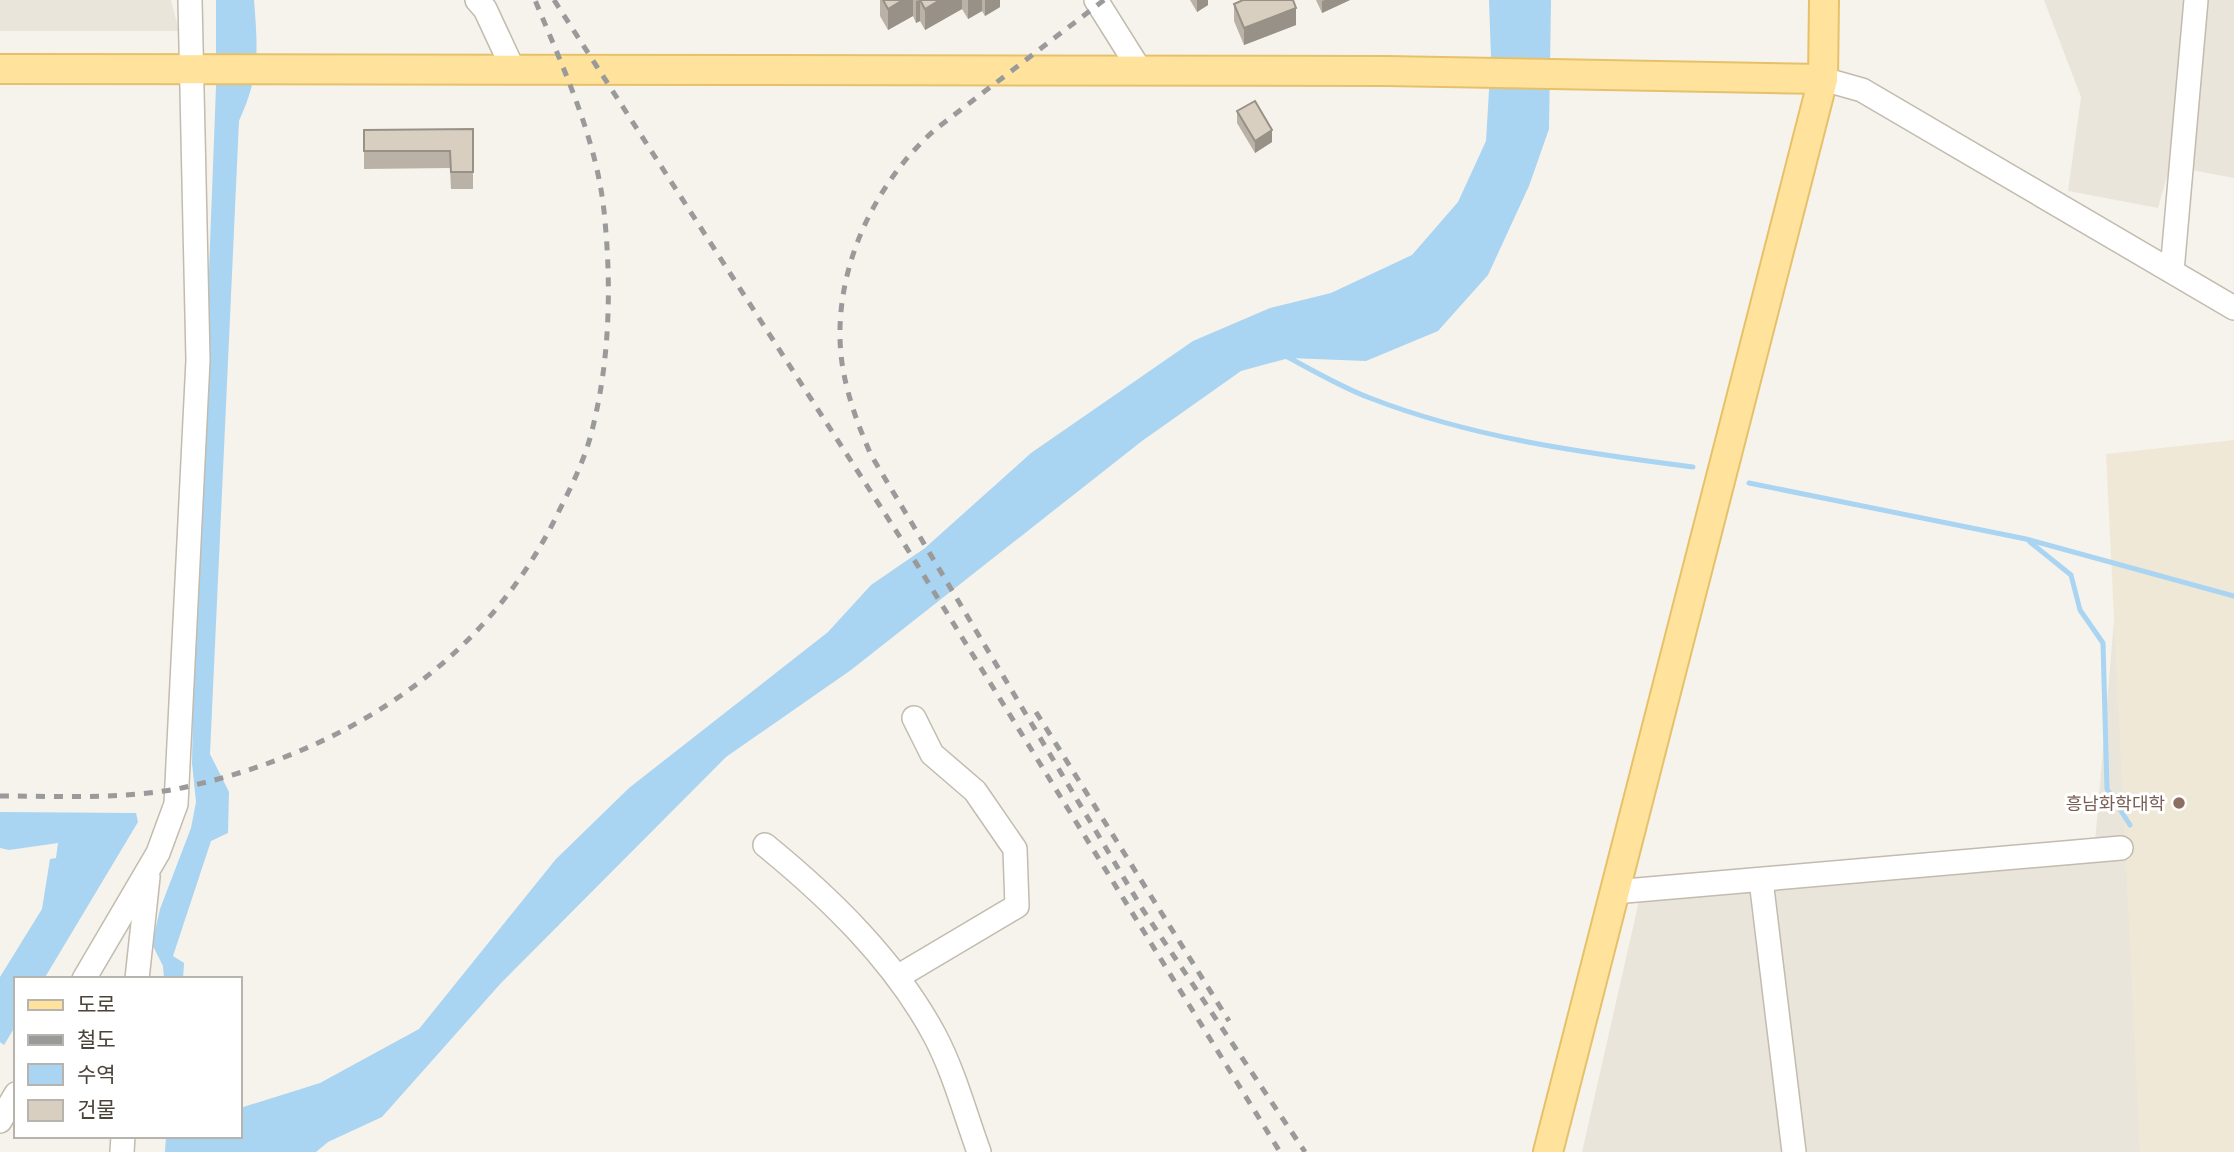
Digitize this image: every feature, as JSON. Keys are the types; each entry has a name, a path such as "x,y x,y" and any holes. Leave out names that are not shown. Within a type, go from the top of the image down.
{"main road":[{"path":"1548,1152 1823,79 1824,0"},
{"path":"0,69 1387,71 1823,79"}],"street":[{"path":"85,977 149,867 176,804 198,360 196,69 190,0"},
{"path":"477,0 485,9 513,69"},
{"path":"1096,0 1140,70"},
{"path":"2172,271 2196,0"},
{"path":"1823,79 1862,90 2234,308"},
{"path":"899,976 1017,906 1015,849 975,791 932,754 914,718"},
{"path":"765,845 806,879 899,976 936,1038 979,1152"},
{"path":"1614,892 2121,848"},
{"path":"137,977 149,867"},
{"path":"1762,880 1794,1152"},
{"path":"0,1121 14,1097"}],"shaded area":[{"path":"0,0 171,0 179,31 0,31"},
{"path":"2044,0 2234,0 2234,178 2170,166 2158,208 2068,191 2081,97"},
{"name":"흥남화학대학","path":"2234,440 2234,1152 2140,1152 2106,454"},
{"path":"2121,539 2234,1152 1582,1152 1643,883 2095,843"}],"water":[{"path":"216,0 254,0 256,62 251,90 239,121 210,754 229,792 228,833 211,841 173,956 184,963 183,977 164,977 163,966 152,944 160,909 191,828 196,802 192,763 194,663 216,87"},
{"path":"1489,0 1551,0 1549,129 1529,186 1488,275 1438,331 1366,361 1289,358 1241,371 1142,441 851,670 726,757 501,983 382,1117 328,1142 316,1152 165,1152 166,1138 242,1138 242,1107 320,1083 419,1029 556,859 629,788 828,632 871,585 925,548 1031,453 1193,341 1270,308 1331,293 1412,255 1458,202 1486,141 1491,57"},
{"path":"0,812 136,813 138,822 45,977 14,977 14,1028 4,1045 0,1042 0,977 42,909 50,859 56,858 58,843 9,850 0,848"}],"building":[{"path":"883,0 903,0 888,9"},
{"path":"920,0 940,0 925,9"},
{"path":"1243,0 1293,0 1296,8 1244,28 1234,4"},
{"path":"1255,101 1272,130 1255,141 1237,111"},
{"path":"473,129 473,172 451,172 450,151 364,151 364,130"}],"waterway":[{"path":"1284,355 1359,394 1449,424 1570,450 1693,467"},
{"path":"1749,483 2026,539 2234,596"},
{"path":"2030,542 2071,575 2080,610 2103,643 2107,789 2130,825"}],"railway":[{"path":"0,796 93,796 163,791 245,771 302,750 356,724 406,692 452,655 493,613 529,565 568,493 590,438 602,382 608,326 604,211 594,156 577,103 535,0"},
{"path":"554,0 900,537 1280,1152"},
{"path":"1104,0 937,128 893,176 875,204 850,266 840,331 842,363 854,410 871,455 1143,910 1305,1152"},
{"path":"1036,712 1229,1021"}],"place":[{"name":"흥남화학대학","path":"2179,803"}]}
